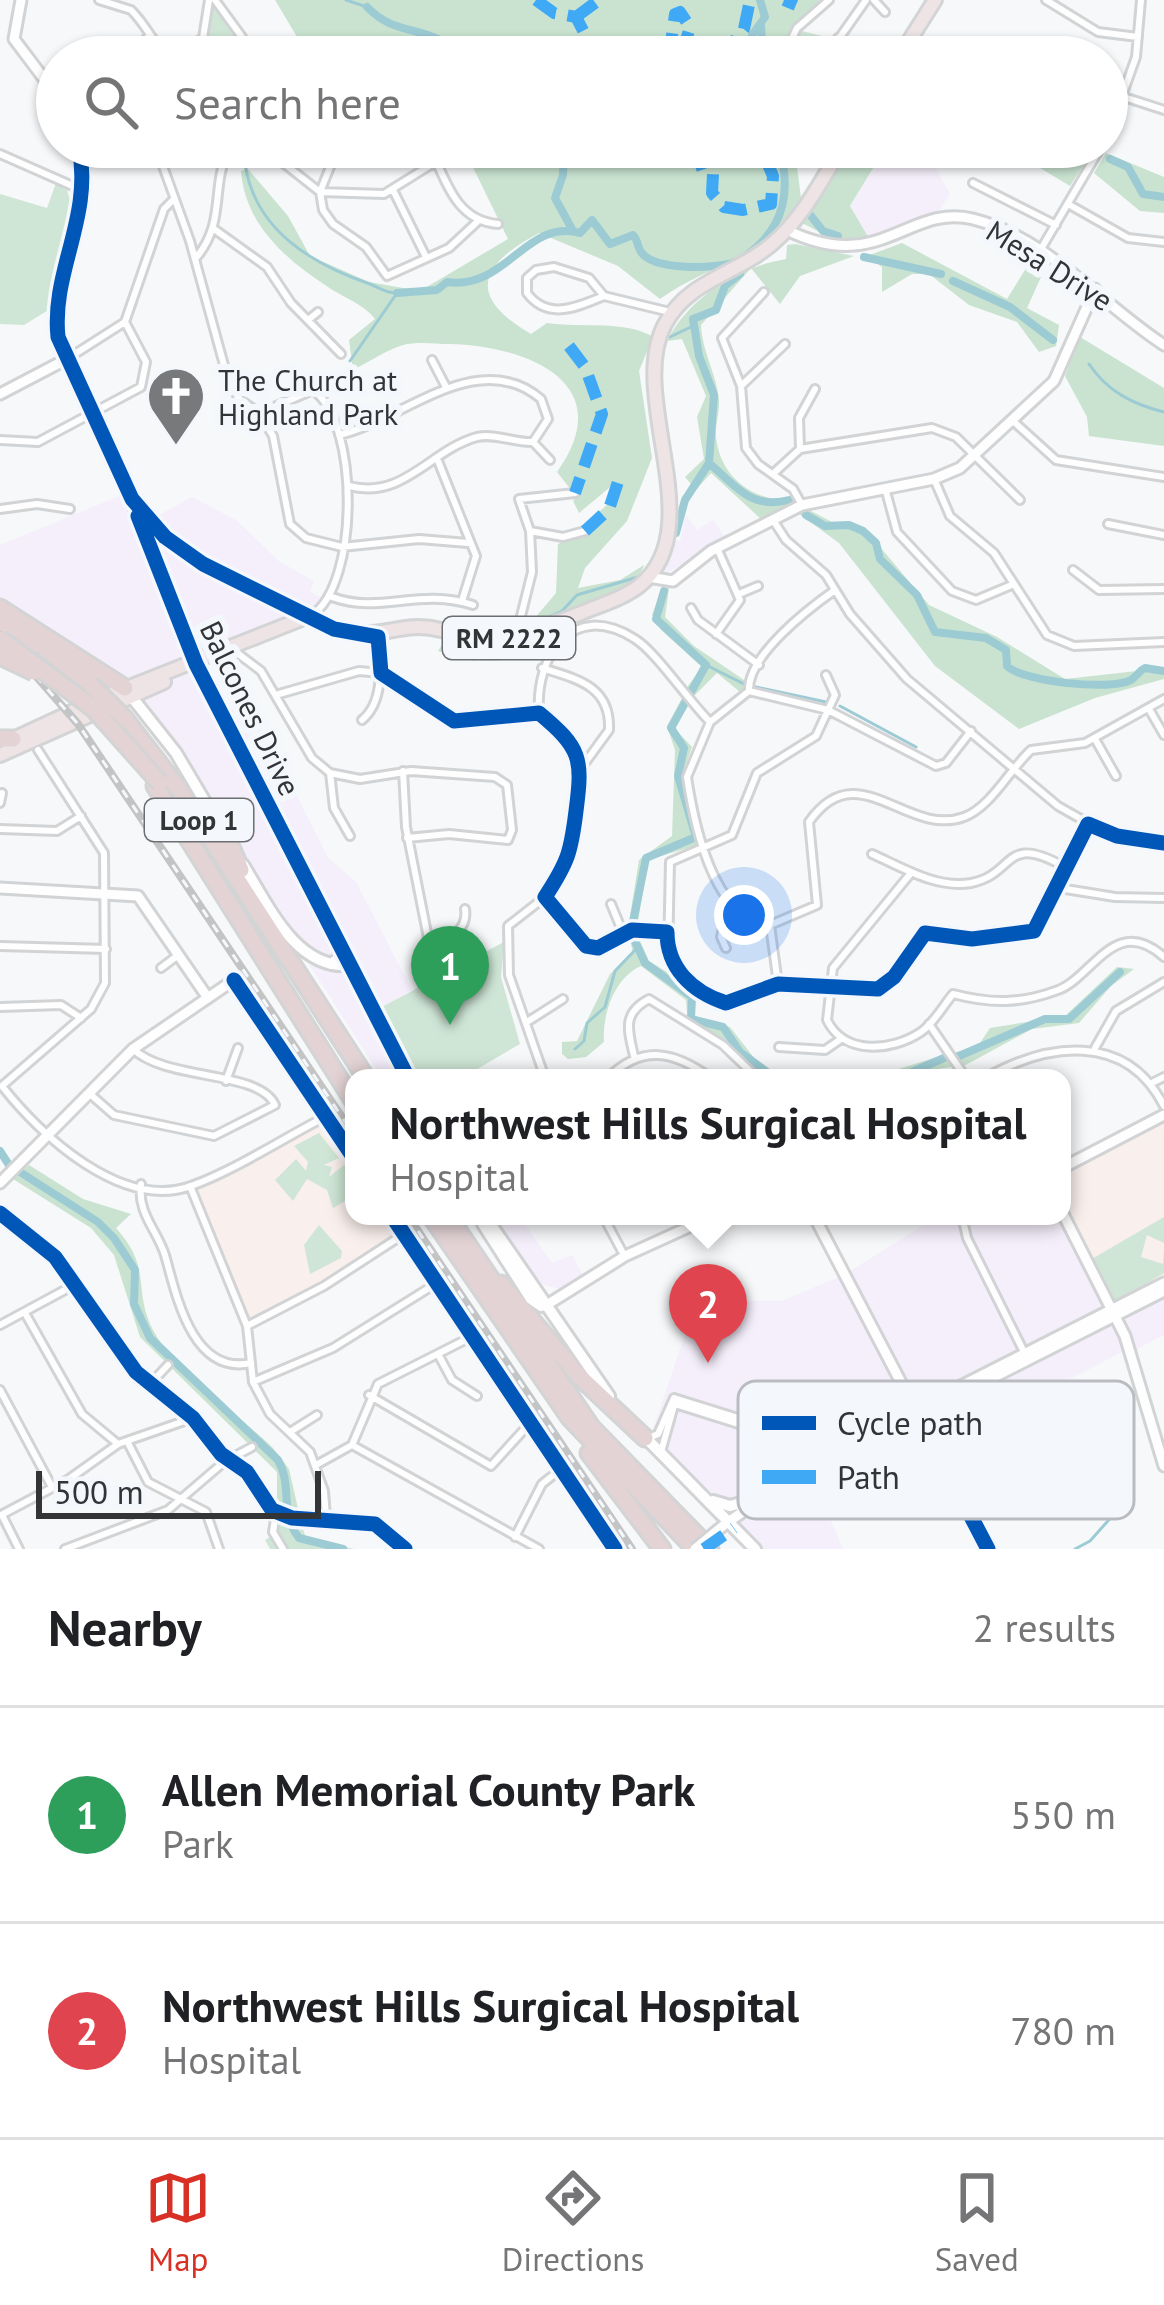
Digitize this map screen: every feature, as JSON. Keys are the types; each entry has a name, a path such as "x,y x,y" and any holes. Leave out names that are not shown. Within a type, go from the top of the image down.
{"highway":[{"path":"0,615 131,687"},
{"name":"Loop 1","path":"0,615 122,719 178,788 265,935 315,999 357,1069"},
{"path":"0,641 93,708 158,784 356,1069"},
{"name":"Loop 1","path":"0,641 102,723 158,784 345,1088"},
{"path":"0,656 48,678"},
{"path":"230,845 285,994"},
{"path":"265,935 345,1075"},
{"path":"446,1225 587,1431 704,1549"},
{"path":"447,1225 579,1412 704,1549"},
{"path":"447,1225 597,1465 662,1549"},
{"path":"449,1225 578,1376 645,1438"},
{"path":"501,1284 637,1476"},
{"path":"571,1418 704,1549"},
{"path":"615,1446 704,1549"}],"main road":[{"path":"912,36 935,0"},
{"path":"648,577 660,555 669,504 652,365 671,313 704,283 758,255 787,230 828,168"},
{"name":"RM 2222","path":"270,633 334,629 378,637 430,628 486,641 517,636 626,594 648,577"},
{"name":"RM 2222","path":"4,741 309,616 334,629"},
{"path":"131,687 299,948 327,965 350,965"},
{"name":"RM 2222","path":"0,755 131,687"},
{"path":"327,965 339,959 338,942"},
{"name":"Balcones Drive","path":"350,965 403,1069"},
{"path":"487,1225 531,1299 545,1306"},
{"path":"488,1225 645,1438 755,1549"},
{"path":"707,1498 725,1506 738,1503"}],"street":[{"path":"21,0 14,39 36,68"},
{"path":"99,0 113,1 136,14 146,36"},
{"path":"204,36 212,0"},
{"path":"212,0 241,36"},
{"path":"793,36 829,0"},
{"path":"840,36 870,0 885,12"},
{"path":"1046,0 1098,32 1138,37"},
{"path":"1128,80 1141,0"},
{"path":"0,47 14,39"},
{"path":"1128,98 1164,110"},
{"path":"1,152 84,191"},
{"path":"81,168 84,191 57,312 58,337 132,499 151,552"},
{"path":"163,168 226,376 239,399 259,413 273,436 290,524 306,538 342,547 419,538 468,543"},
{"path":"194,259 214,230 222,168"},
{"path":"290,168 320,192 328,218 366,247 387,276 427,259 477,223 498,224"},
{"path":"320,192 330,168"},
{"path":"320,192 375,195 393,190 426,168"},
{"path":"440,168 457,203 477,223"},
{"path":"1039,252 1089,168"},
{"path":"973,183 1056,225"},
{"path":"393,190 427,259"},
{"path":"0,394 125,322 164,208 174,200"},
{"path":"1068,204 1128,238 1164,242"},
{"name":"Mesa Drive","path":"787,230 825,245 857,247 960,217 993,227 1039,252 1096,289 1162,342"},
{"path":"214,230 267,267 341,354"},
{"path":"604,296 589,278 564,269 542,268 526,278 527,293 546,308 568,310 604,296 671,313"},
{"path":"648,577 673,580 717,548 802,505 934,479 974,456 1061,369 1096,289"},
{"path":"764,292 723,332 726,354 741,386 746,448 758,464 776,472 802,505"},
{"path":"308,320 318,312"},
{"path":"0,440 38,442 134,392 145,379 146,362 125,322"},
{"path":"741,386 785,344"},
{"path":"432,360 446,387"},
{"path":"339,435 446,387 488,381 536,394 548,419 533,442"},
{"path":"132,499 165,537 202,563 309,616 332,596 342,547 349,486 339,435 329,403 310,389 259,413"},
{"path":"800,448 799,418 815,389"},
{"path":"1013,422 1057,460 1164,477"},
{"path":"776,472 800,448 932,428 950,433 1020,500"},
{"path":"349,486 392,484 479,437 533,442 550,460"},
{"path":"438,461 476,556 462,602"},
{"path":"934,479 950,516 994,553 1041,628 1063,643 1136,648 1164,642"},
{"path":"885,488 897,532 952,591 976,600 1014,584"},
{"path":"517,636 531,583 530,531 518,503 522,497 547,500 575,494"},
{"path":"0,509 26,504 70,509"},
{"path":"773,520 907,679 1088,824 1117,836 1164,843"},
{"path":"1108,524 1164,535"},
{"name":"Balcones Drive","path":"152,525 151,552 196,664 350,965"},
{"path":"530,531 563,536 585,531"},
{"path":"151,552 155,539 165,537"},
{"path":"716,634 736,608 740,594 717,548"},
{"path":"1072,570 1099,590 1164,590"},
{"path":"740,594 758,586"},
{"path":"749,691 749,678 794,619 835,590"},
{"path":"332,596 367,604 426,595 473,605"},
{"path":"691,608 716,634 759,665"},
{"path":"539,713 542,668 556,643 580,628 618,632 654,656 710,722"},
{"path":"362,720 373,709 381,673 378,637"},
{"path":"232,649 253,663 278,694 312,758 330,773 360,779 403,771 501,779 509,790 511,838 448,833 407,838"},
{"path":"542,668 586,682 604,702 609,730 582,766 573,854 545,897 510,921 509,975 542,1069"},
{"path":"278,694 346,672 381,673 454,721 539,713 559,730 582,766"},
{"path":"826,675 835,688 816,736 757,773 736,831 670,862 667,932 671,964 711,998 735,1002 778,984 878,989 930,932 972,939 1030,934 1041,921 1063,866 1088,824"},
{"path":"749,691 828,710 936,766 946,764 971,730"},
{"path":"749,691 710,722 687,777 706,846 729,903 755,922 770,925 818,904 809,822 838,796 856,792 926,819 968,816 1036,748 1095,739 1164,699"},
{"path":"1149,709 1164,735"},
{"path":"1095,739 1116,776"},
{"path":"38,750 104,853 106,949 101,993 80,1018 1,1085 48,1138 86,1166 141,1184 190,1186 326,1116"},
{"path":"403,771 407,838 428,938 439,943 454,935 464,922 465,909"},
{"path":"330,773 334,808 350,836"},
{"path":"0,829 57,831 82,815"},
{"path":"872,854 911,873 970,883 1026,852 1063,866"},
{"path":"896,866 899,883"},
{"path":"841,1039 826,1019 833,968 911,873"},
{"path":"1053,887 1115,897 1164,898"},
{"path":"0,888 130,893 145,902 208,998"},
{"path":"545,897 593,949 623,933 667,932"},
{"path":"726,948 721,937 729,903"},
{"path":"610,904 623,933"},
{"path":"770,925 778,984"},
{"path":"779,1047 824,1050 841,1039 881,1046 929,1024 953,994 1004,1004 1063,989 1096,956 1118,945 1155,949 1164,957"},
{"path":"0,946 106,949"},
{"path":"161,968 178,955"},
{"path":"0,1184 133,1049 234,980 345,1144"},
{"path":"1095,1048 1116,1011 1164,982"},
{"path":"526,1022 563,999"},
{"path":"634,1056 628,1018 633,1007 649,999 723,1045 748,1069"},
{"path":"0,1006 61,1005 80,1018"},
{"path":"929,1024 960,1069"},
{"path":"226,1081 238,1048"},
{"path":"1007,1069 1045,1053 1095,1048 1150,1084 1164,1110 1071,1163"},
{"path":"87,1091 114,1115 214,1136 275,1105 266,1091 156,1066 133,1049"},
{"path":"619,1069 634,1056 674,1057 695,1069"},
{"path":"1150,1084 1164,1077"},
{"path":"141,1184 141,1207 164,1253 177,1308 189,1328 224,1361 251,1363"},
{"path":"190,1186 247,1326 253,1382 269,1414 316,1465 326,1517"},
{"path":"0,1213 46,1249 77,1284 128,1363 193,1418 278,1514 381,1526 405,1549"},
{"path":"398,1225 615,1549"},
{"path":"608,1225 625,1256"},
{"path":"545,1306 625,1256 693,1225"},
{"path":"819,1225 901,1381"},
{"path":"964,1225 1026,1357"},
{"path":"1069,1225 1113,1313 1164,1466"},
{"path":"247,1326 324,1286 404,1234"},
{"path":"253,1382 333,1348 437,1283"},
{"path":"0,1325 77,1284"},
{"path":"530,1285 551,1295 572,1290"},
{"path":"978,1381 1164,1287"},
{"path":"565,1335 561,1310 572,1290"},
{"path":"25,1313 82,1414 123,1442 148,1482 185,1498 212,1520 219,1549"},
{"path":"316,1465 352,1445 369,1395 378,1384 472,1336"},
{"path":"438,1354 452,1380 477,1396"},
{"path":"150,1385 168,1366"},
{"path":"0,1390 53,1489"},
{"path":"369,1395 491,1466 530,1424"},
{"path":"645,1438 658,1434 675,1401"},
{"path":"675,1401 738,1419"},
{"path":"661,1453 675,1401"},
{"path":"290,1432 317,1415"},
{"path":"19,1549 1,1514 53,1489 123,1442 168,1431 193,1418"},
{"path":"352,1445 539,1549"},
{"path":"65,1549 153,1517 252,1447"},
{"path":"515,1537 542,1484 561,1469"},
{"path":"704,1549 738,1510"},
{"path":"278,1514 273,1532 284,1549"},
{"path":"727,1522 738,1514"},
{"path":"972,1519 988,1549"}],"shaded area":[{"path":"873,168 936,168 950,194 937,213 870,240 850,207"},
{"path":"124,494 135,517 146,522 192,497 236,520 280,562 314,581 310,592 325,599 297,619 194,661 215,709 252,708 329,859 356,882 412,990 378,1009 408,1069 376,1069 139,699 0,603 0,545"},
{"path":"686,515 697,530 713,520 726,539 663,575 669,540 680,541"},
{"path":"1164,1120 1164,1277 1145,1288 1122,1244 1094,1258 1071,1214 1071,1169"},
{"path":"328,1122 345,1148 345,1225 397,1225 402,1232 322,1285 251,1322 193,1188"},
{"path":"497,1225 525,1225 552,1263 572,1255 584,1277 565,1290 536,1283"},
{"path":"924,1225 1062,1225 1124,1351 1066,1381 738,1381 738,1519 830,1519 843,1549 761,1549 718,1499 651,1435 694,1308 723,1300 781,1301 844,1275"},
{"path":"1164,1296 1164,1335 1135,1350 1124,1317"}],"green space":[{"path":"275,0 820,0 787,36 296,36"},
{"path":"215,8 237,36 207,36 210,11"},
{"path":"1128,162 1164,177 1164,213 1140,211 1094,173 1097,168 1128,168"},
{"path":"473,168 797,168 801,198 773,234 660,299 618,266 539,233 493,269 489,294 496,307 531,334 547,323 616,326 653,337 639,371 652,458 627,521 585,568 578,588 620,580 644,565 612,594 529,625 556,593 558,544 585,534 585,524 608,504 615,483 579,513 573,501 580,492 572,491 557,472 574,441 578,414 571,392 556,375 534,362 479,346 408,344 353,370 349,340 375,319 297,265 270,238 250,208 241,171 248,169 288,216 310,256 369,282 420,291 508,239"},
{"path":"839,168 873,168 850,206 870,240 831,238 802,223"},
{"path":"1040,168 1082,168 1070,186"},
{"path":"56,183 67,190 77,224 55,306 24,325 0,324 0,194 47,208"},
{"path":"902,243 1007,299 1033,257 1046,266 1027,308 1059,325 1056,346 1039,352 1017,322 969,305 929,274 912,274 882,292 882,267 867,256"},
{"path":"787,245 854,256 800,276 780,304 752,269 786,259"},
{"path":"750,269 701,325 717,389 716,437 725,465 754,493 795,499 798,504 762,520 711,473 696,490 685,477 704,459 697,417 706,396 682,339 667,341 702,297"},
{"path":"1080,337 1164,388 1164,446 1089,436 1087,417 1065,376"},
{"path":"807,509 832,522 864,528 929,605 997,637 1065,679 1164,668 1164,679 1095,698 1019,729 935,666 839,543 798,513"},
{"path":"669,588 665,617 694,646 744,680 746,689 740,692 717,673 693,697 685,690 702,667 661,630 652,615 661,589"},
{"path":"554,632 543,644 516,658 485,661 438,651 445,640 488,647"},
{"path":"682,698 688,705 675,729 692,747 683,773 701,844 648,860 637,928 628,928 639,860 672,836 675,750 667,726"},
{"path":"637,934 649,961 696,990 694,1016 730,1027 764,1069 755,1069 722,1038 688,1023 686,1000 641,966 624,979 612,998 604,1042 586,1057 568,1059 562,1054 562,1042 577,1041 610,974 633,953 629,935"},
{"path":"504,942 501,977 520,1044 477,1069 408,1069 378,1009"},
{"path":"1117,967 1134,969 1111,986 1079,1023 1032,1029 962,1067 953,1053 978,1046 990,1028 1065,1016"},
{"path":"947,1054 951,1067 938,1069 898,1069"},
{"path":"319,1133 339,1158 324,1165 332,1167 329,1177 345,1167 345,1201 333,1208 327,1190 307,1179 293,1201 275,1180 296,1159 306,1171 308,1162 294,1146"},
{"path":"29,1165 83,1199 131,1214 116,1228 134,1255 153,1330 191,1376 273,1448 289,1469 299,1513 277,1507 277,1472 140,1337 114,1255 91,1228 13,1179"},
{"path":"1164,1217 1164,1243 1147,1235 1141,1257 1163,1264 1164,1251 1164,1273 1113,1304 1090,1260"},
{"path":"319,1225 342,1251 341,1258 310,1274 304,1245"},
{"path":"277,1518 301,1523 306,1538 354,1549 270,1549 265,1540 277,1533"}],"waterway":[{"path":"346,0 367,7"},
{"path":"752,36 765,17 760,0"},
{"path":"367,7 389,23 430,36"},
{"path":"761,25 762,36"},
{"path":"1128,167 1143,194 1164,197"},
{"path":"246,168 260,208 289,241 327,266 397,293 350,361"},
{"path":"563,168 555,198 573,231"},
{"path":"748,254 778,219 783,168"},
{"path":"811,216 823,231 838,236"},
{"path":"397,293 437,290 447,282 485,276 545,236 561,231 580,233 592,220 610,244 633,235 641,252 659,263 701,267 735,262"},
{"path":"864,257 941,274"},
{"path":"676,533 685,500 709,463 714,395 699,356 693,319 716,310 725,286 740,274"},
{"path":"953,281 1010,307 1053,340"},
{"path":"670,337 693,326"},
{"path":"1089,364 1121,395 1164,412"},
{"path":"709,463 754,499 789,500"},
{"path":"806,515 825,526 849,525 863,531 876,543 880,559 917,595 935,632 986,638 1006,650 1007,666 1016,672 1105,685 1131,680 1145,668 1164,671"},
{"path":"531,625 562,611 577,595 638,577"},
{"path":"632,927 646,858 696,837 678,776 684,748 671,728 706,665 656,619 664,591"},
{"path":"444,651 474,659 524,640"},
{"path":"706,665 744,684"},
{"path":"756,687 826,702"},
{"path":"840,706 916,747"},
{"path":"632,935 645,963 692,997 691,1019 723,1027 740,1052 763,1069"},
{"path":"575,1049 584,1041 587,1023 605,1007 615,971 638,947"},
{"path":"959,1056 1045,1019 1069,1019 1120,972"},
{"path":"919,1069 944,1058"},
{"path":"0,1151 9,1165 98,1222 114,1238 135,1270 134,1304 150,1338 278,1460 289,1519 299,1538 343,1549"},
{"path":"1075,1549 1090,1541 1110,1519"}],"railway":[{"path":"0,635 78,724 345,1122"},
{"path":"414,1225 632,1549"}],"marked path":[{"path":"536,0 554,13 576,17 586,36"},
{"path":"576,17 599,0"},
{"path":"738,36 750,0"},
{"path":"784,0 796,5"},
{"path":"672,36 675,14 680,12 690,27 687,36"},
{"path":"702,168 713,174 712,193 724,207 743,210 771,204 770,168"},
{"path":"569,346 585,367 602,414 575,493"},
{"path":"585,531 609,509 619,479"},
{"path":"704,1549 734,1528"}],"cycle path":[{"path":"81,168 77,221 60,289 58,337 132,499 165,537 203,564 334,629 378,637 381,673 454,721 539,713 553,725 576,755 579,778 570,847 545,897 586,946 598,948 632,930 667,932 671,957 684,977 726,1003 778,984 878,989 894,977 925,933 972,939 1034,931 1088,824 1117,836 1164,843"},
{"path":"138,516 196,664 403,1069"},
{"path":"234,980 345,1145"},
{"path":"0,1213 55,1257 136,1372 193,1418 221,1454 247,1472 272,1510 292,1518 375,1524 405,1549"},
{"path":"398,1225 615,1549"},
{"path":"972,1519 988,1549"}],"place":[{"name":"The Church at Highland Park","path":"176,447"},
{"name":"Allen Memorial County Park","path":"450,1025"},
{"name":"Northwest Hills Surgical Hospital","path":"708,1363"}]}
